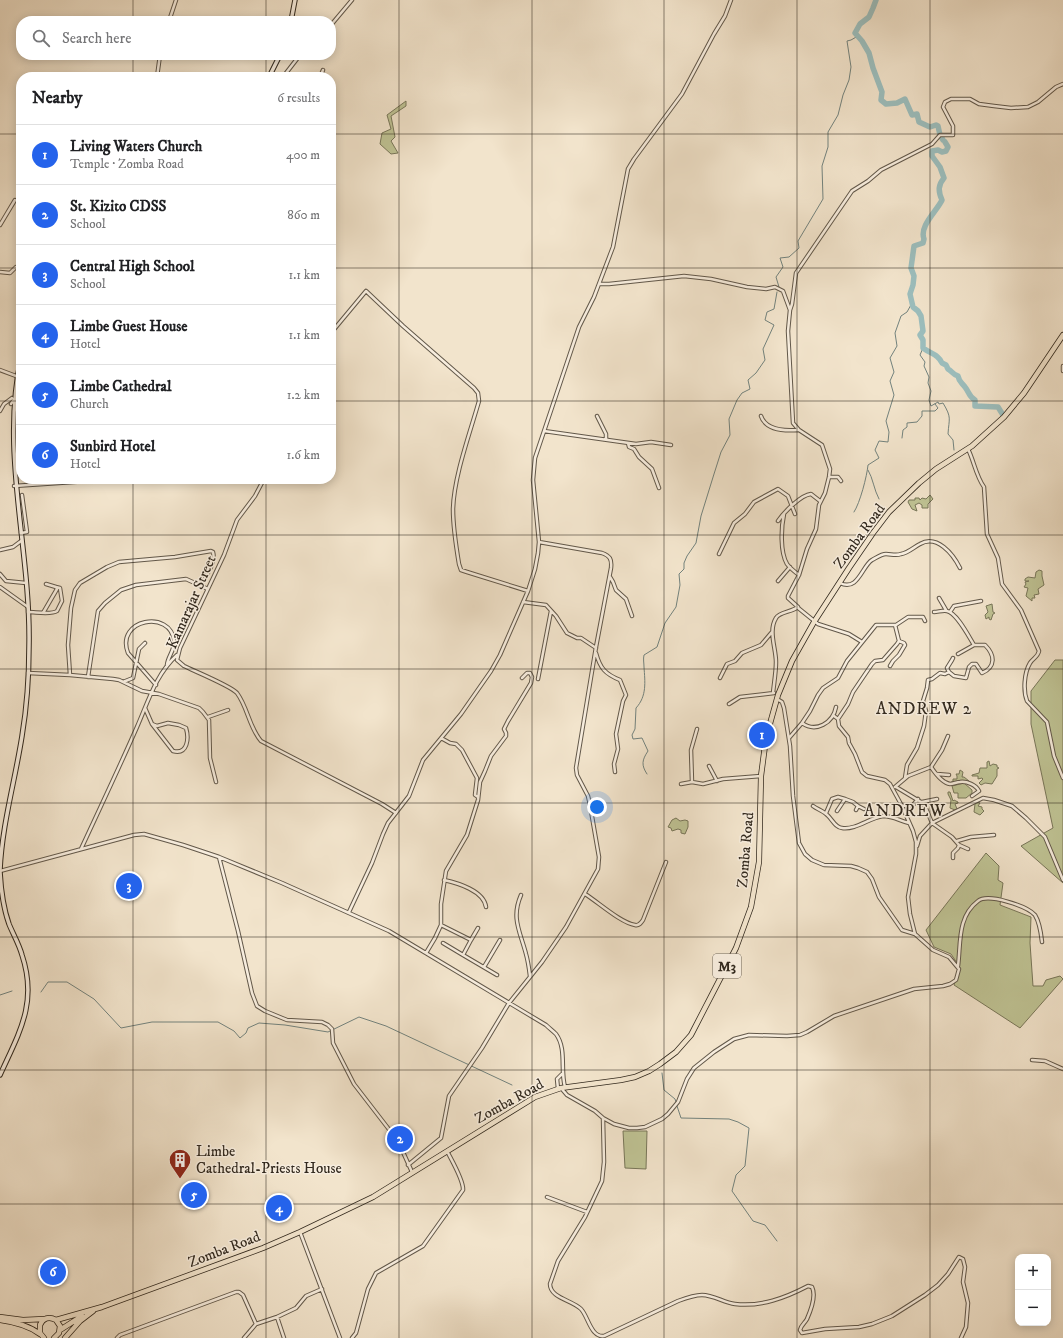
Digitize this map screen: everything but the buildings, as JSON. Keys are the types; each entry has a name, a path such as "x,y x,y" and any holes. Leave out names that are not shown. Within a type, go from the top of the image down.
{"highway":[{"name":"Zomba Road","path":"56,1320 94,1310 263,1248 373,1197 535,1098 561,1088 635,1077 649,1071 676,1052 691,1035 736,948 749,914 759,862 761,776 766,738 779,692 792,660 814,622 872,534 889,512 919,483 936,469 968,449 993,428 1013,408 1063,335"},
{"name":"Zomba Road","path":"60,1330 94,1310"},
{"path":"65,1338 80,1321 94,1310"},
{"name":"M3","path":"0,1316 23,1320 52,1318 56,1320"},
{"path":"44,1319 40,1325 40,1330 44,1337"},
{"path":"0,1320 31,1327 44,1337"},
{"path":"56,1320 60,1324 60,1330 56,1337"}],"main road":[{"path":"292,16 296,0"},
{"path":"271,72 277,60"},
{"path":"0,1075 18,1037 28,1001 26,971 22,954 8,923 4,907 0,871 3,838 25,719 28,674 28,610 26,583 10,445 12,398 16,376"}],"street":[{"path":"171,16 176,0"},
{"path":"336,19 352,0"},
{"path":"349,912 372,863 383,834 396,813 406,802 423,760 483,684 500,655 528,591 537,561 539,542 534,467 544,431 579,327 599,284 613,247 628,169 682,94 714,33 725,16 731,0"},
{"path":"158,72 159,60"},
{"path":"287,72 296,60"},
{"path":"862,642 849,634 814,622 789,600 787,596 799,575 807,548 816,529 820,501 825,493 830,469 822,445 799,430 793,423 788,332 796,273 852,191 868,181 881,170 932,144 940,134 953,135 953,126 943,107 945,102 951,99 970,99 979,104 994,106 1011,108 1028,106 1038,102 1056,87 1063,84"},
{"path":"0,225 15,200"},
{"path":"0,272 10,273 16,267"},
{"path":"599,284 684,276 705,278 753,288 766,289 775,287 783,292 790,310"},
{"path":"336,327 366,291 478,393 479,401 460,468 454,497 453,520 460,567 462,570 467,572 528,591"},
{"path":"1063,366 1063,371"},
{"path":"0,370 16,376"},
{"path":"12,404 16,397"},
{"path":"0,411 4,404 12,398"},
{"path":"597,416 606,434 606,439"},
{"path":"761,416 763,421 775,429 787,431 799,430"},
{"path":"544,431 636,444 651,442 671,446"},
{"path":"628,442 629,447 634,449 639,457 652,469 658,488"},
{"path":"968,449 980,481 984,487 987,534 998,558 1002,584 1021,610 1039,651 1038,656 1029,664 1026,671 1025,678 1027,701 1047,722 1054,756 1063,778"},
{"path":"829,476 838,477 841,481"},
{"path":"14,486 39,484"},
{"name":"Kamarajar Street","path":"261,484 255,496 237,520 224,555 177,655 177,660 184,666 236,692 242,702 252,727 261,741 382,804 396,813"},
{"path":"719,554 731,527 754,502 778,489 788,496 795,514"},
{"path":"778,521 800,498 813,494 820,501"},
{"path":"20,534 26,533 27,530 22,495"},
{"path":"784,514 783,552 790,567 799,575"},
{"path":"0,550 13,547 21,541"},
{"path":"408,1165 441,1138 449,1096 509,1003 546,957 585,894 597,872 600,861 589,800 577,775 576,768 596,647 612,563 609,556 605,554 539,542"},
{"path":"840,583 849,584 856,581 862,575 868,563 875,558 886,554 900,555 925,542 935,542 943,545 960,568"},
{"path":"70,675 68,644 71,608 74,590 80,583 106,567 119,562 181,556 211,551 213,552 214,557 210,571 200,586"},
{"path":"778,581 790,567"},
{"path":"0,574 6,580 26,583"},
{"path":"609,577 616,590 626,599 632,616"},
{"path":"88,677 97,615 100,608 121,590 129,586 186,579 208,589"},
{"path":"0,587 28,610 53,613 59,610 62,601 60,588 46,584"},
{"path":"43,613 55,593 57,589 56,587"},
{"path":"939,598 946,610 956,616 974,645"},
{"path":"950,612 954,606 981,601"},
{"path":"523,602 546,605 556,616 567,633 576,638 581,638 596,647"},
{"path":"720,678 728,664 735,661 742,653 761,645 772,632 778,615 797,607"},
{"path":"538,679 551,610"},
{"path":"934,612 946,610"},
{"path":"789,738 810,712 816,697 824,688 838,678 845,664 876,625 896,625 910,616 923,617 925,621"},
{"path":"81,849 151,692 156,684 167,665 174,647 174,641 167,626 158,622 148,622 140,624 129,632 126,640 126,648 136,663 156,684"},
{"path":"895,624 898,641"},
{"path":"772,632 775,645 776,662 773,693"},
{"path":"890,666 905,645 904,643 898,641"},
{"path":"838,719 872,664 875,661 882,660 898,641"},
{"path":"123,682 133,678 139,649 145,643"},
{"path":"952,658 947,668 949,672 954,676 966,678 969,667 972,664 976,664 982,673 988,670 992,664 992,655 985,645 974,645 958,654"},
{"path":"596,647 596,655 602,668 609,676 620,680 626,695 616,734 618,749 614,764 615,772"},
{"path":"167,665 177,655"},
{"path":"426,953 441,925 441,904 446,871 466,834 472,819 478,797 480,782 492,756 506,736 504,729 508,721 531,683 532,677 530,673 527,672 522,678"},
{"path":"905,778 907,765 917,748 924,726 926,711 923,701 928,688 927,681 940,673 945,674 949,672"},
{"path":"28,674 70,675 113,679 142,691 151,692 199,708 208,717 210,725 211,766 216,782"},
{"path":"729,704 740,697 779,692"},
{"path":"777,698 784,706 789,738 793,796 799,843 802,848 811,860 816,862 827,865 858,868 867,872 872,879 879,897 900,928 904,931 915,934 933,950 949,957 958,967"},
{"path":"802,723 808,727 818,727 824,725 834,716 836,707"},
{"path":"145,708 152,724 173,752 184,750 188,743 187,730 185,727 171,723 157,726 152,724"},
{"path":"208,717 228,710"},
{"path":"834,716 838,719 840,728 848,737 849,743 862,772 867,776 885,780 894,787 918,799 925,806 932,823 957,841 959,845 968,848"},
{"path":"692,782 691,750 697,729"},
{"path":"894,787 905,778 931,767 942,750 948,736"},
{"path":"441,738 450,743 456,744 462,750 477,778 475,795 478,797"},
{"path":"709,766 717,781"},
{"path":"931,767 937,774 950,784 962,782 976,786 979,791 972,796"},
{"path":"937,774 949,775"},
{"path":"681,784 692,782 703,784 743,777 761,776"},
{"path":"894,787 910,823 914,835 916,851"},
{"path":"826,813 832,799 838,797 853,802 864,809"},
{"path":"915,934 908,897 920,836 932,823 983,798 1008,804 1020,813 1046,839 1063,880"},
{"path":"837,811 846,799"},
{"path":"902,806 913,806 918,799"},
{"path":"921,802 937,799"},
{"path":"813,806 826,813 838,827 841,828 884,816 910,823"},
{"path":"856,810 858,806"},
{"path":"0,871 134,835 144,834 219,857 349,912 389,931 546,1026 556,1034 561,1048 561,1088"},
{"path":"957,841 994,835"},
{"path":"953,858 953,853 959,845"},
{"path":"219,857 252,993 257,1006 287,1020 322,1022 328,1025 332,1031 333,1043 354,1084 398,1141 412,1172"},
{"path":"585,894 623,920 638,925 643,920 666,862"},
{"path":"444,880 466,886 482,898 486,907"},
{"path":"520,895 517,903 516,920 518,931 526,953 530,976"},
{"path":"562,1074 558,1079 561,1088 567,1095 614,1124 629,1128 637,1128 654,1124 668,1114 678,1102 687,1079 694,1068 707,1056 734,1040 749,1035 787,1036 803,1034 834,1016 914,989 950,984 956,980 959,969 961,927 973,906 982,899 987,898 1004,901 1030,911 1037,920 1042,942"},
{"path":"441,925 471,940"},
{"path":"463,955 478,928"},
{"path":"484,967 500,940"},
{"path":"444,943 498,974"},
{"path":"1032,1060 1045,1061 1063,1069"},
{"path":"603,1118 604,1171 600,1185 587,1212 558,1261 550,1286 552,1291 557,1295 580,1308 594,1332 600,1337 678,1300 691,1296 709,1296 731,1303 744,1305 779,1299 808,1286 812,1287 813,1289 813,1297 807,1319 800,1330 802,1333 837,1328 859,1327 872,1324 892,1316 925,1295 943,1280 960,1257 964,1260 965,1268 963,1282 968,1303 966,1327 961,1338"},
{"path":"352,1338 356,1333 368,1289 376,1273 423,1246 463,1190 461,1181 447,1151"},
{"path":"547,1197 587,1212"},
{"path":"300,1232 340,1338"},
{"path":"244,1338 256,1324 277,1317 296,1308 306,1296 322,1289"},
{"path":"117,1338 120,1335 236,1292 240,1292 243,1295 256,1324"},
{"path":"277,1317 284,1338"}],"green space":[{"path":"406,101 406,106 391,116 395,137 391,141 398,153 391,154 380,144 382,133 391,129 387,115"},
{"path":"930,495 933,499 928,504 928,508 922,508 922,505 919,503 915,505 917,511 912,509 908,502 909,500 915,500 915,498 919,498 920,500 922,498 926,499"},
{"path":"1039,570 1042,571 1044,585 1038,589 1039,594 1034,595 1035,598 1032,598 1032,601 1026,596 1028,588 1024,587 1026,584 1025,582 1029,581 1025,581 1025,579 1028,577 1035,578 1036,572"},
{"path":"992,604 993,612 995,613 993,614 991,620 989,617 986,619 985,615 988,612 986,606"},
{"path":"1055,660 1063,660 1063,883 1021,846 1053,828 1031,724 1031,691"},
{"path":"989,761 990,766 993,764 997,765 999,768 997,769 997,776 992,784 985,783 981,785 979,783 983,779 978,779 978,776 972,775 979,773 980,768 987,768 987,762"},
{"path":"960,770 963,772 962,777 969,781 968,783 950,783 953,779 957,779 956,774 959,774"},
{"path":"964,783 972,790 972,793 966,798 958,798 958,793 954,793 952,786"},
{"path":"948,792 950,792 953,801 958,802 955,804 957,809 955,810 950,808 951,800"},
{"path":"977,802 980,803 978,806 982,807 984,811 980,815 974,812 975,804"},
{"path":"676,818 680,821 688,821 688,827 685,834 681,833 681,830 678,829 672,831 671,828 668,827 672,820"},
{"path":"986,853 999,866 998,880 1003,883 1000,905 1031,917 1030,943 1033,986 1043,986 1046,980 1060,976 1063,979 1020,1028 954,985 959,966 951,954 934,947 926,930"},
{"path":"623,1131 647,1131 646,1169 625,1168"}],"waterway":[{"path":"876,0 869,17 860,24 855,33 869,53 882,92 881,100 886,104 897,103 905,99 912,115 917,114 919,122 930,127 936,125 938,126 943,140"},
{"path":"779,287 776,277 783,267 780,258 789,257 799,248 798,241 823,199 822,166 828,147 828,132 838,115 843,95 849,80 851,67 847,41 858,36"},
{"path":"945,142 948,147 946,151 932,151 932,156 940,167 944,178 939,188 942,200 926,224 923,234 923,243 914,246 911,268 914,276 910,294 913,307 921,316 923,331 920,335 923,340 923,348 936,356 946,365 948,369 958,376 970,396 975,400 975,406 998,407 1003,415"},
{"path":"647,774 643,762 648,751 642,738 633,739 632,735 635,729 636,708 644,694 644,655 657,647 665,623 676,607 680,585 679,574 684,569 684,563 687,556 696,543 701,516 714,474 721,452 730,435 729,419 737,400 742,393 750,389 748,380 756,373 765,360 763,349 774,325 765,320 767,312 774,309 777,292"},
{"path":"854,512 863,489 868,465 879,458 875,450 879,441 888,442 889,432 886,421 894,395 890,381 894,372 890,358 897,346 895,333 901,316 907,312 912,303"},
{"path":"923,348 920,355 925,362 924,366 929,377 928,383 931,391 929,400 931,406 938,402 939,404 943,403 946,408 949,418 948,434 953,440 954,450"},
{"path":"902,438 903,430 907,427 907,423 917,422 922,416 922,411 935,411 938,408 935,404"},
{"path":"868,470 879,499"},
{"path":"41,992 48,982 67,982 94,999 121,1028 152,1022 218,1022 234,1031 240,1038 246,1033 248,1028 259,1023 285,1025 328,1032 359,1017 386,1026 512,1085"},
{"path":"0,995 12,991"},
{"path":"662,1073 664,1090 675,1099 676,1102"},
{"path":"677,1106 681,1118 729,1119 749,1128 745,1166 736,1175 732,1191 753,1221 765,1225 777,1241"}],"place":[{"name":"Living Waters Church","path":"762,735"},
{"name":"Central High School","path":"129,886"},
{"name":"St. Kizito CDSS","path":"400,1139"},
{"name":"Limbe Cathedral-Priests House","path":"180,1180"},
{"name":"Limbe Cathedral","path":"194,1195"},
{"name":"Limbe Guest House","path":"279,1208"},
{"name":"Sunbird Hotel","path":"53,1272"}],"district":[{"name":"ANDREW 2","path":"924,708"},
{"name":"ANDREW","path":"905,810"}]}
